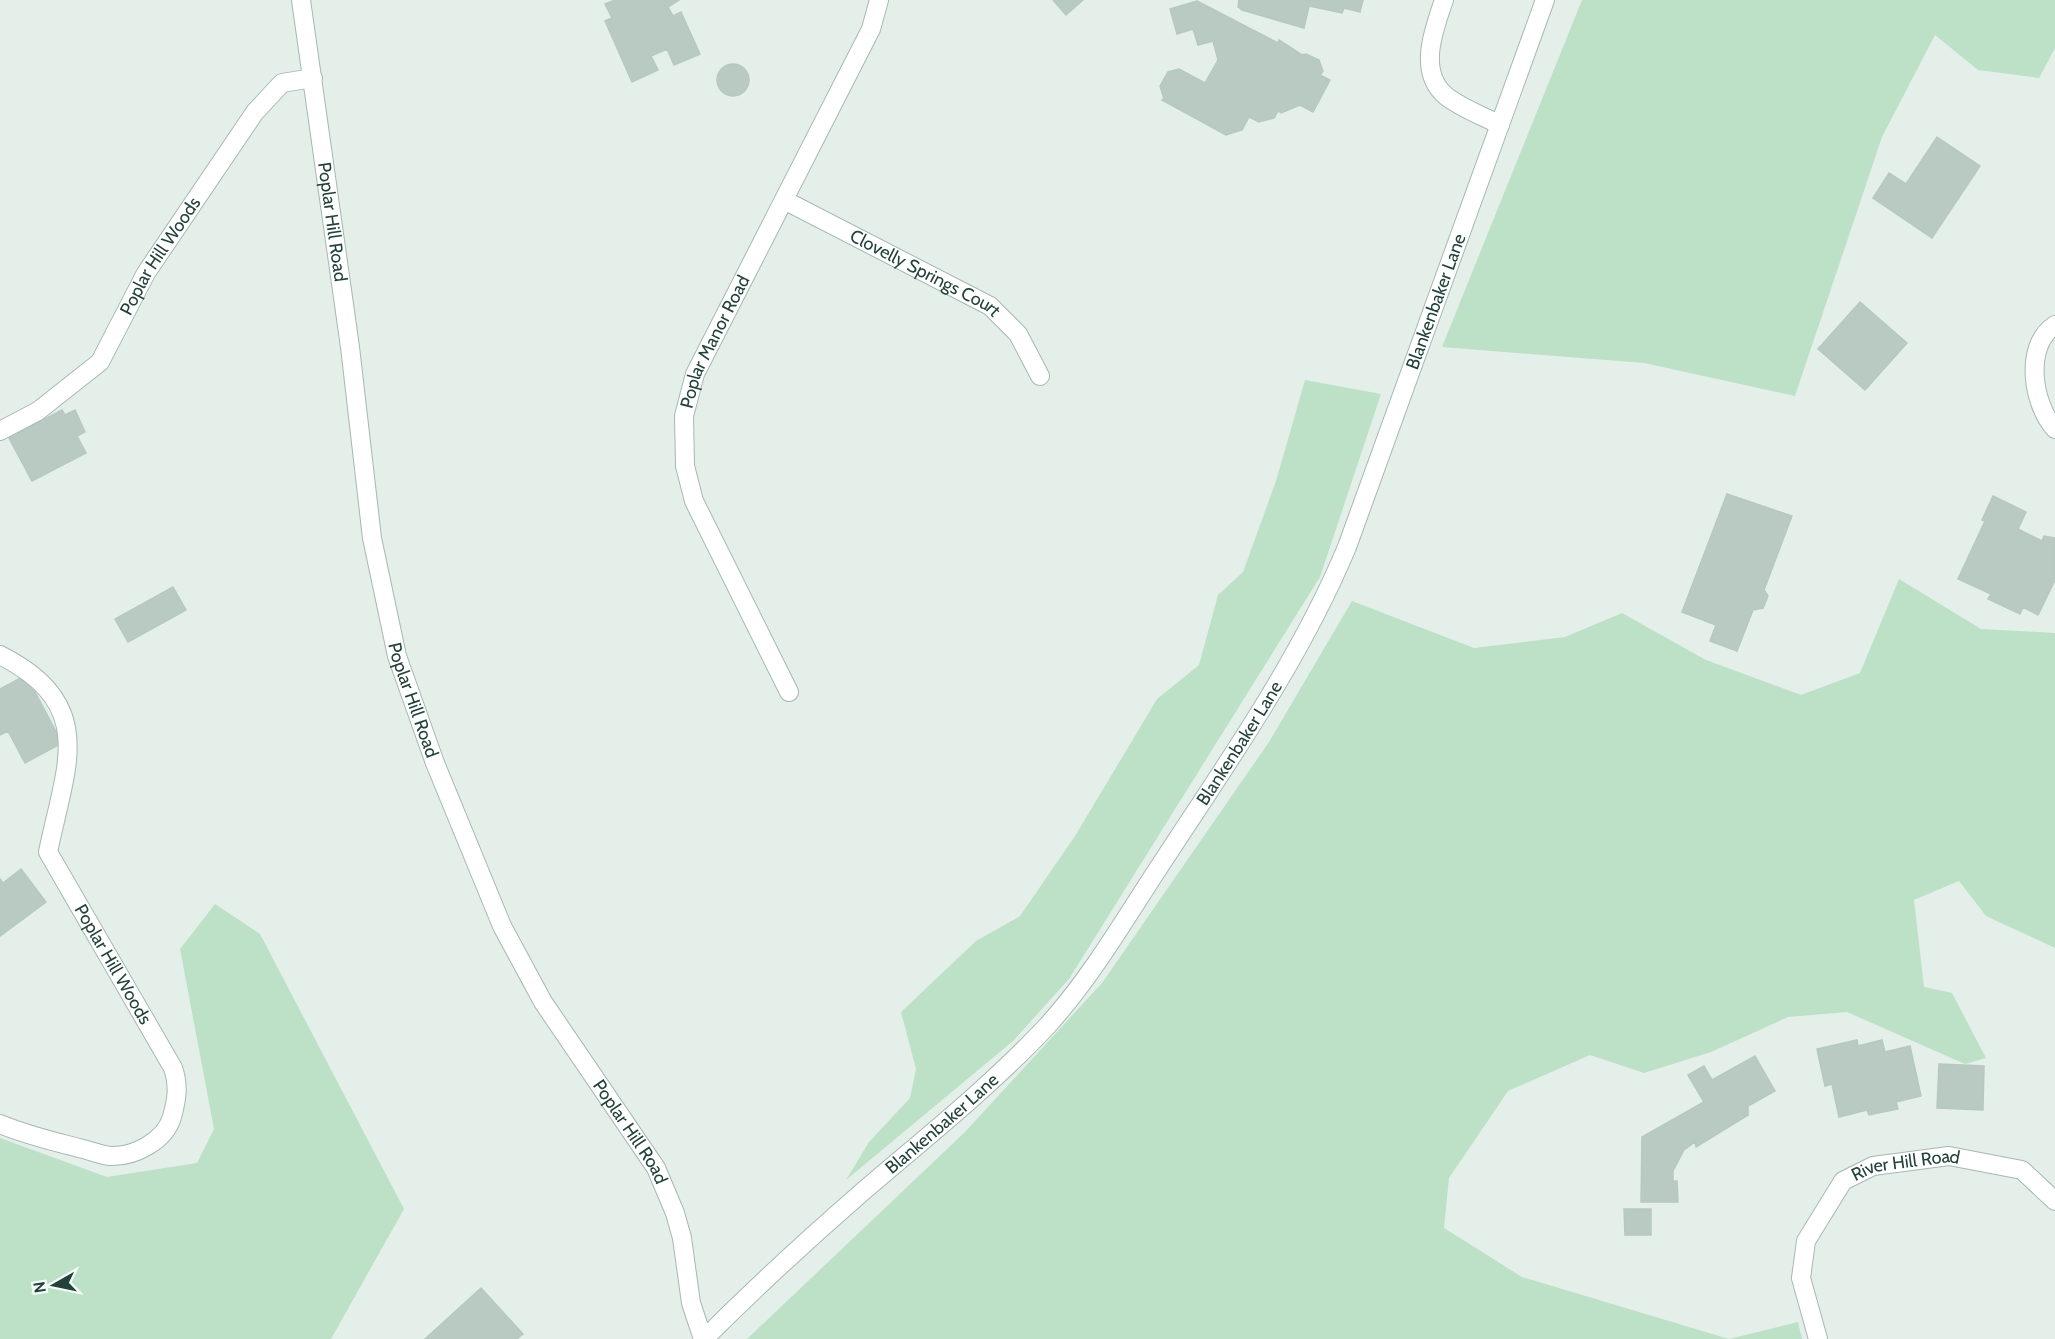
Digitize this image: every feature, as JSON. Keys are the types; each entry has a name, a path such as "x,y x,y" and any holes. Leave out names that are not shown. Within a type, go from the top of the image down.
{"street":[{"name":"Poplar Hill Road","path":"301,0 350,346 372,538 397,656 435,763 502,926 543,1002 656,1168 677,1221 691,1304 704,1339"},
{"name":"Poplar Manor Road","path":"789,692 694,501 685,466 684,416 695,374 872,28 879,0"},
{"path":"1444,0 1431,36 1429,56 1432,73 1445,96 1500,125"},
{"name":"Blankenbaker Lane","path":"704,1339 756,1287 858,1196 978,1096 1049,1024 1111,939 1209,790 1324,603 1347,547 1545,0"},
{"name":"Poplar Hill Woods","path":"0,431 38,411 100,362 146,273 255,112 282,83 313,78"},
{"name":"Clovelly Springs Court","path":"784,200 990,306 1018,334 1040,376"},
{"path":"2055,326 2048,330 2040,344 2036,360 2035,383 2041,406 2055,429"},
{"name":"Poplar Hill Woods","path":"0,655 28,669 57,702 68,724 70,746 48,852 172,1068 176,1077 177,1098 170,1122 155,1140 134,1152 110,1156 23,1134 0,1124"},
{"name":"River Hill Road","path":"1818,1339 1801,1278 1806,1241 1843,1181 1873,1166 1949,1156 2022,1170 2055,1201"}],"green space":[{"path":"1582,0 2055,0 2055,48 2039,78 1978,70 1935,35 1882,137 1795,396 1644,363 1442,347"},
{"path":"1305,380 1381,394 1320,577 1069,979 1013,1041 846,1180 869,1142 910,1098 916,1069 901,1012 976,941 1020,916 1075,836 1157,699 1199,665 1218,595 1243,572 1276,481"},
{"path":"1899,579 1981,629 2055,633 2055,948 1986,916 1959,881 1914,900 1924,987 1952,993 1986,1058 1965,1064 1847,1012 1788,1017 1711,1052 1644,1073 1590,1055 1508,1091 1449,1178 1444,1228 1522,1277 1729,1339 747,1339 965,1132 1102,983 1269,742 1352,601 1474,648 1565,637 1622,613 1706,660 1801,695 1860,673"},
{"path":"215,904 260,934 404,1209 331,1339 0,1339 0,1138 107,1177 197,1163 214,1129 180,949"},
{"path":"1798,1322 1802,1339 1729,1339"}],"building":[{"path":"615,0 679,0 668,7 673,16 681,12 700,54 674,65 667,49 651,56 658,70 632,82 605,21 612,18 605,4"},
{"path":"1053,0 1083,0 1066,15"},
{"path":"1239,0 1363,0 1360,12 1344,8 1342,13 1309,6 1304,28 1242,10 1238,7"},
{"path":"1197,1 1278,43 1279,40 1302,55 1306,54 1319,60 1323,71 1320,75 1330,80 1313,112 1300,105 1281,113 1278,111 1274,118 1259,122 1249,117 1242,130 1226,135 1162,100 1164,99 1160,86 1168,72 1179,69 1205,83 1218,60 1213,41 1198,45 1193,29 1177,34 1170,9"},
{"path":"733,64 744,69 749,80 744,91 733,96 722,91 717,80 722,69"},
{"path":"1937,137 1980,166 1932,238 1873,198 1889,173 1906,184"},
{"path":"1860,302 1907,343 1865,390 1818,349"},
{"path":"62,410 65,415 75,410 85,432 77,436 86,453 32,481 9,438"},
{"path":"1727,494 1792,516 1764,590 1768,596 1763,608 1753,610 1737,651 1710,641 1716,625 1682,612"},
{"path":"1993,496 2026,512 2018,529 2042,541 2044,536 2055,538 2055,580 2038,615 2023,607 2020,614 1988,599 1991,594 1958,579 1985,521 1982,520"},
{"path":"173,587 186,610 128,642 115,619"},
{"path":"26,675 62,743 25,763 8,731 0,735 0,689"},
{"path":"21,869 46,902 0,936 0,879 3,883"},
{"path":"1857,1040 1858,1046 1882,1040 1885,1052 1910,1046 1921,1096 1896,1102 1898,1109 1869,1115 1867,1110 1839,1117 1832,1084 1825,1086 1817,1049"},
{"path":"1755,1056 1775,1091 1748,1106 1748,1115 1696,1147 1695,1142 1684,1150 1673,1171 1673,1181 1677,1181 1678,1202 1641,1202 1642,1137 1704,1102 1688,1075 1704,1066 1712,1080"},
{"path":"1939,1064 1984,1066 1983,1110 1937,1108"},
{"path":"1624,1209 1651,1209 1651,1235 1625,1235"},
{"path":"481,1288 523,1334 517,1339 425,1339"}]}
